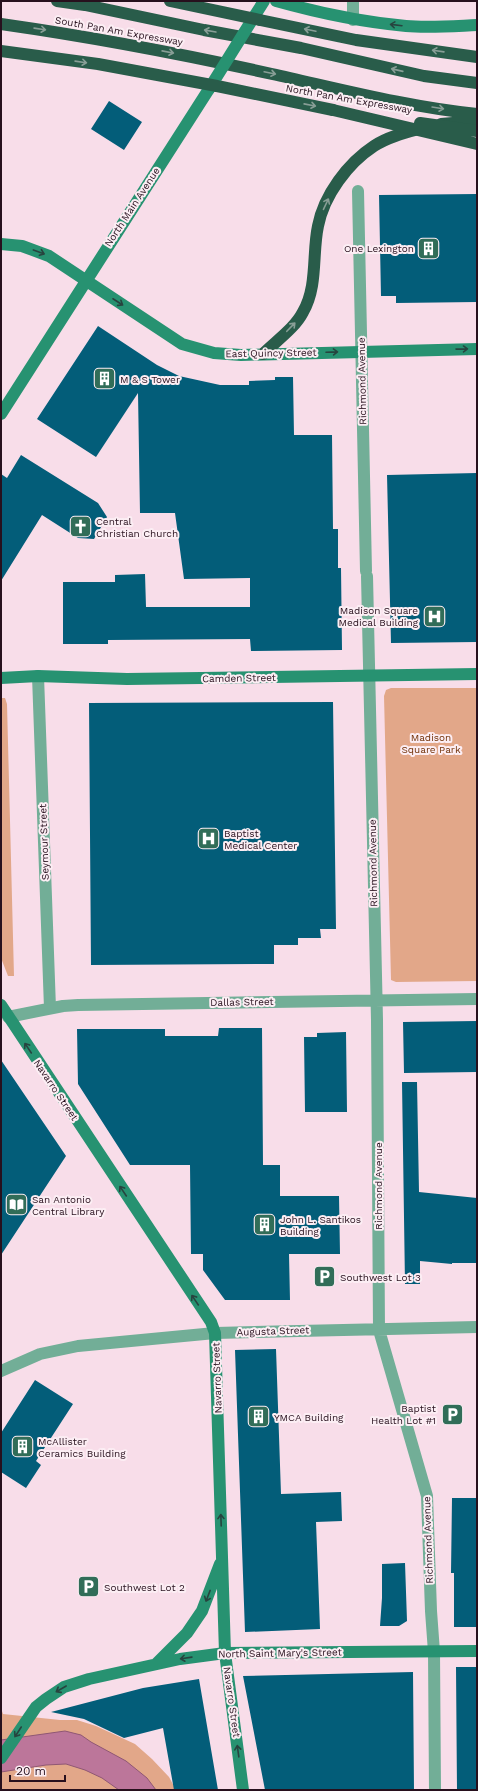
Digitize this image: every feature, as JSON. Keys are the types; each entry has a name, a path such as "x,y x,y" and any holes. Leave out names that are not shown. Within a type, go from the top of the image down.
{"highway":[{"name":"South Pan Am Expressway","path":"57,1 85,5 204,30 301,48 424,76 477,83"},
{"path":"170,1 356,40 477,57"},
{"name":"South Pan Am Expressway","path":"1,24 91,37 232,65"},
{"path":"1,52 98,64 213,87"},
{"name":"North Pan Am Expressway","path":"232,65 403,102 477,114"},
{"name":"North Pan Am Expressway","path":"213,87 333,110 477,131"},
{"path":"333,110 477,144"},
{"path":"264,354 303,313 312,288 320,219 324,207 335,186 351,164 374,146 396,135 427,126 477,121"}],"main road":[{"name":"North Main Avenue","path":"1,414 86,280 256,20 264,1"},
{"path":"276,1 354,20 408,26 477,25"},
{"name":"East Quincy Street","path":"1,244 22,246 50,256 182,344 214,354 477,349"},
{"name":"Camden Street","path":"1,678 38,676 127,679 477,674"},
{"name":"Navarro Street","path":"1,1005 211,1322 215,1333 225,1653 243,1790"},
{"path":"156,1664 187,1633 202,1611 222,1559"},
{"name":"North Saint Mary's Street","path":"1,1758 36,1707 46,1698 64,1687 89,1679 156,1664 225,1653 477,1652"}],"street":[{"path":"353,1 354,20"},
{"name":"Richmond Avenue","path":"358,191 376,1000 380,1330 425,1488 434,1652 435,1790"},
{"name":"Seymour Street","path":"38,676 50,1008"},
{"name":"Dallas Street","path":"8,1017 67,1005 86,1004 477,999"},
{"name":"Augusta Street","path":"1,1371 40,1354 78,1346 215,1333 477,1328"}],"green space":[{"name":"Madison Square Park","path":"391,688 477,688 477,981 396,982 391,980 384,696 386,690"},
{"path":"1,698 5,698 7,704 14,976 8,976 1,958"},
{"path":"1,1708 3,1714 60,1720 77,1720 96,1726 135,1744 169,1777 176,1790 1,1790"}],"shaded area":[{"path":"65,1731 81,1735 126,1761 147,1778 156,1790 119,1790 102,1778 85,1770 66,1764 46,1765 1,1772 1,1740"}],"building":[{"path":"109,101 142,122 124,150 91,129"},
{"name":"One Lexington","path":"477,194 477,302 396,303 396,296 381,296 379,195"},
{"path":"98,326 157,365 179,376 220,385 249,385 249,381 275,380 275,377 293,377 294,435 332,435 333,529 338,529 338,568 341,568 342,650 251,651 250,639 108,640 108,644 63,644 63,582 115,582 115,575 145,574 146,607 250,607 250,578 184,579 175,513 140,513 138,393 96,457 37,419"},
{"name":"Central Christian Church","path":"21,455 98,503 107,517 94,539 78,538 42,515 1,581 1,474 7,478"},
{"path":"477,473 477,642 391,643 387,475"},
{"name":"Baptist Medical Center","path":"333,702 336,929 320,929 321,938 298,938 298,945 274,945 274,964 91,965 89,703"},
{"path":"477,1021 477,1072 404,1073 403,1022"},
{"path":"219,1028 262,1028 263,1165 280,1165 280,1196 339,1196 340,1254 289,1254 290,1300 225,1300 203,1270 203,1254 191,1254 190,1165 130,1165 78,1084 77,1029 165,1029 165,1036 218,1036"},
{"path":"346,1032 347,1112 305,1112 304,1037 317,1037 317,1033"},
{"name":"San Antonio Central Library","path":"1,1060 66,1156 1,1255"},
{"path":"402,1082 417,1082 419,1192 477,1198 477,1263 452,1264 420,1261 420,1284 405,1284"},
{"path":"276,1349 281,1494 341,1492 342,1521 316,1522 320,1629 245,1632 235,1350"},
{"name":"McAllister Ceramics Building","path":"35,1380 73,1404 36,1461 41,1465 26,1488 1,1472 1,1433"},
{"path":"452,1498 477,1498 477,1627 454,1627 454,1573 451,1573"},
{"path":"405,1563 407,1621 399,1626 380,1626 382,1564"},
{"path":"456,1667 477,1667 477,1790 457,1790"},
{"path":"413,1672 414,1790 265,1790 243,1676"},
{"path":"199,1679 218,1790 174,1790 163,1728 124,1738 84,1719 51,1712 143,1688"}],"place":[{"name":"One Lexington","path":"429,248"},
{"name":"M & S Tower","path":"105,379"},
{"name":"Central Christian Church","path":"81,527"},
{"name":"Madison Square Medical Building","path":"434,616"},
{"name":"Baptist Medical Center","path":"208,839"},
{"name":"San Antonio Central Library","path":"17,1205"},
{"name":"John L. Santikos Building","path":"265,1225"},
{"name":"Southwest Lot 3","path":"324,1277"},
{"name":"Baptist Health Lot #1","path":"452,1414"},
{"name":"YMCA Building","path":"258,1417"},
{"name":"McAllister Ceramics Building","path":"23,1447"},
{"name":"Southwest Lot 2","path":"89,1587"}]}
